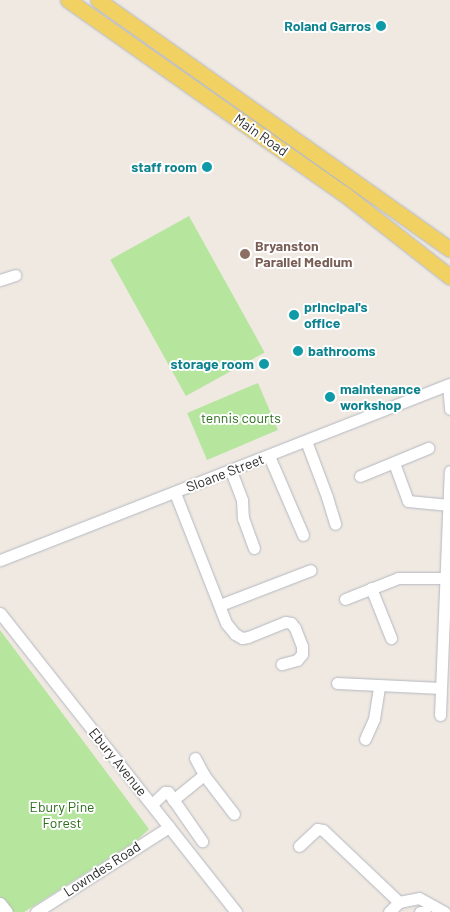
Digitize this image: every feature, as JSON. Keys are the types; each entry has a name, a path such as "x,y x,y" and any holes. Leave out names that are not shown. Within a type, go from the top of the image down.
{"main road":[{"name":"Main Road","path":"68,0 344,193 450,277"},
{"name":"Main Road","path":"98,0 450,250"}],"street":[{"path":"0,280 15,275"},
{"path":"449,384 450,409"},
{"name":"Sloane Street","path":"0,560 449,384"},
{"path":"306,441 327,497 334,524"},
{"path":"360,476 428,448"},
{"path":"269,456 303,535"},
{"path":"394,462 408,501 449,505"},
{"path":"230,471 242,500 243,518 254,548"},
{"path":"440,715 444,684 450,471"},
{"path":"175,492 230,629 242,638 285,622 293,625 303,651 297,660 282,664"},
{"path":"220,605 310,570"},
{"path":"345,599 398,578 447,578"},
{"path":"371,588 390,638"},
{"name":"Ebury Avenue","path":"0,613 236,912"},
{"path":"337,684 378,686 444,684"},
{"path":"365,739 374,719 378,686"},
{"path":"195,758 204,774 234,814"},
{"path":"173,800 204,774"},
{"path":"152,804 165,792 173,800 202,841"},
{"name":"Lowndes Road","path":"36,912 169,827"},
{"path":"299,846 317,829 323,830 398,902"},
{"path":"389,912 398,902 419,898 444,912"},
{"path":"0,903 7,912"},
{"path":"420,912 425,912"}],"green space":[{"path":"189,216 265,352 186,396 110,260"},
{"name":"tennis courts","path":"258,383 278,430 207,460 187,413"},
{"name":"Ebury Pine Forest","path":"0,630 149,829 136,841 24,912 5,912 0,906"}],"place":[{"name":"Roland Garros","path":"381,26"},
{"name":"staff room","path":"207,167"},
{"name":"Bryanston Parallel Medium","path":"245,254"},
{"name":"principal's office","path":"294,315"},
{"name":"bathrooms","path":"298,351"},
{"name":"storage room","path":"264,364"},
{"name":"maintenance workshop","path":"330,397"}]}
